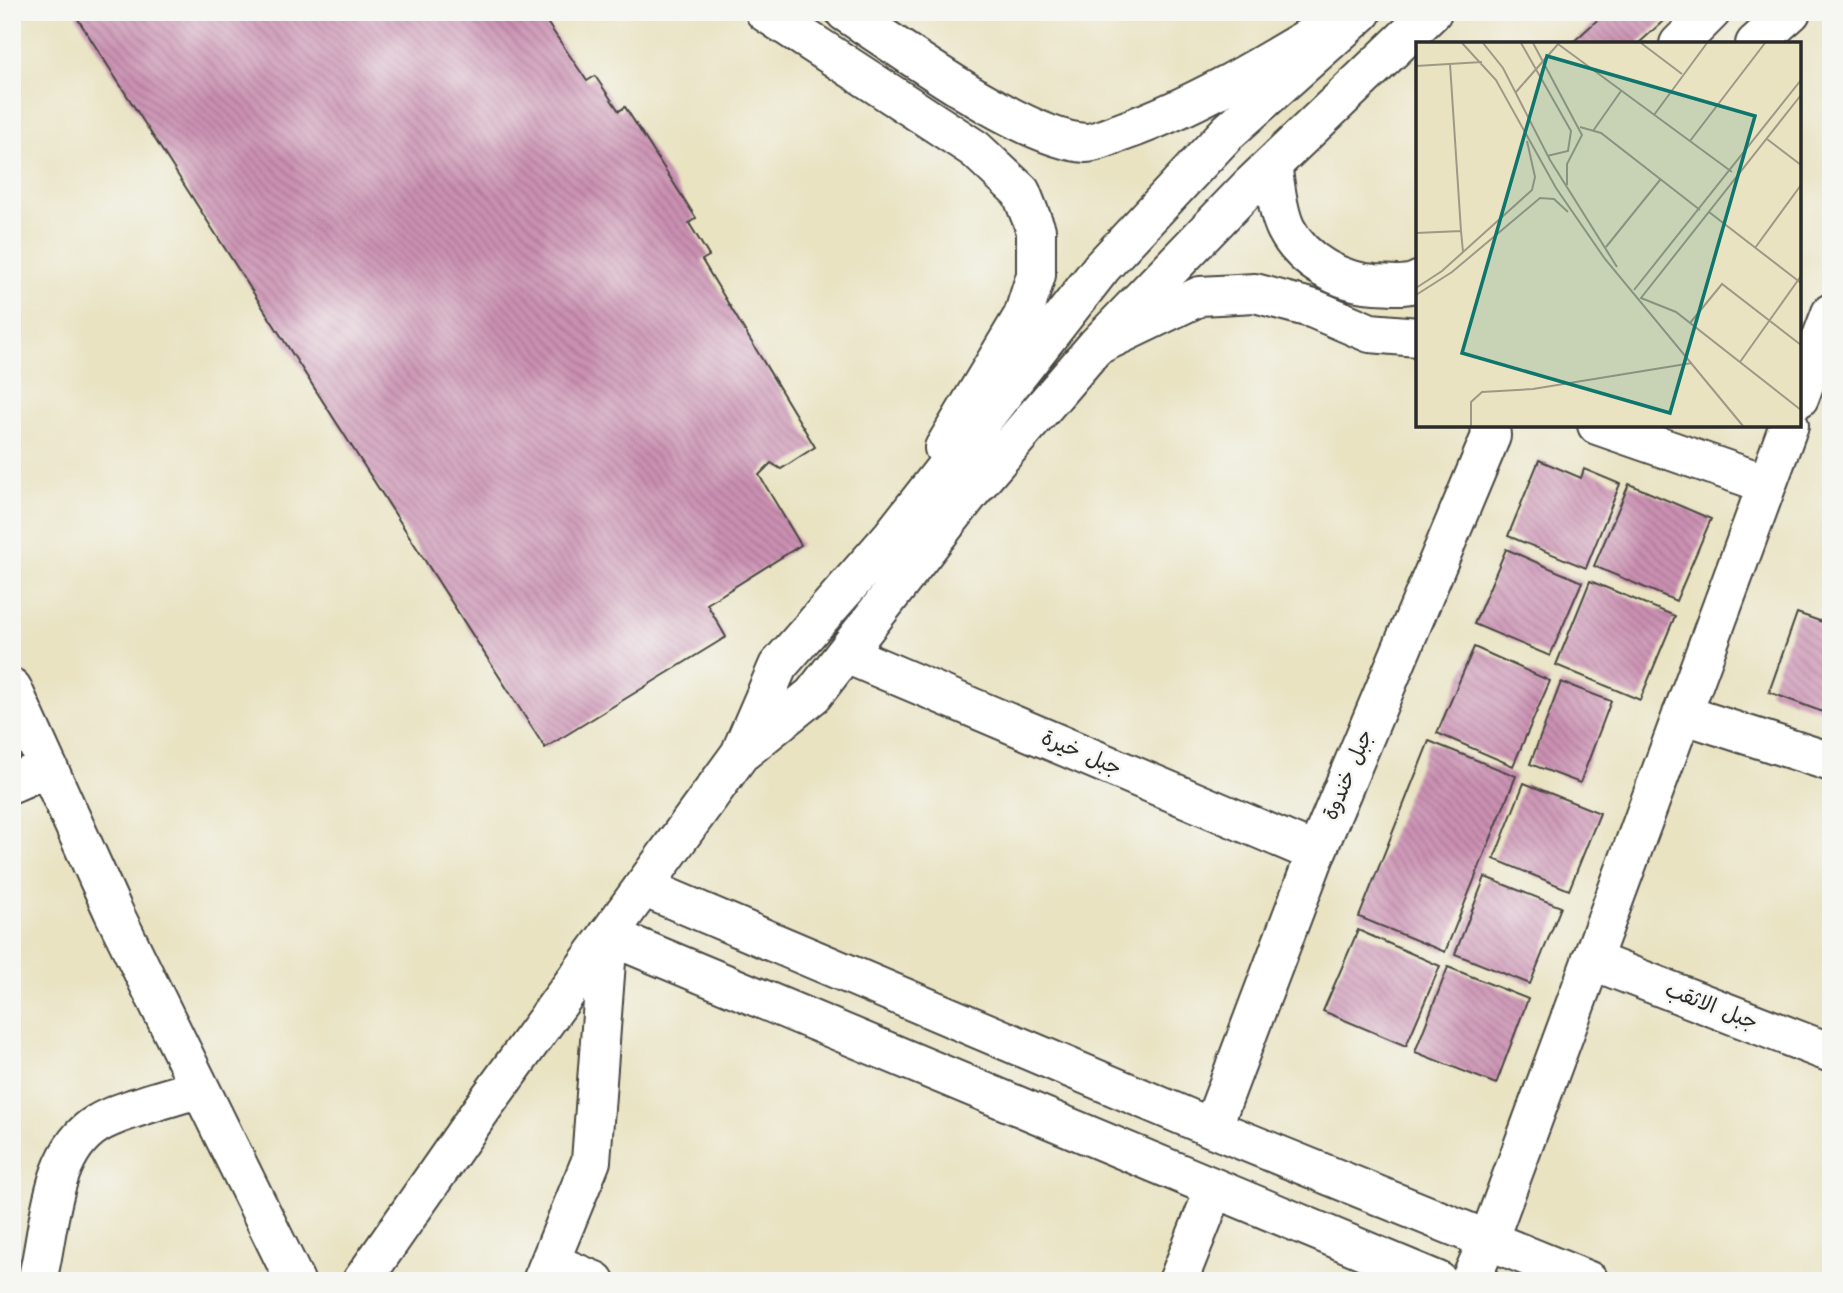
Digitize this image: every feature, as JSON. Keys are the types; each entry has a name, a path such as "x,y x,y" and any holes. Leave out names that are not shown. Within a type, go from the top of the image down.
{"street":[{"path":"765,12 975,149 1021,192 1036,230 1037,275 1023,316 892,536"},
{"path":"845,12 997,109 1051,136 1089,143 1129,129 1229,85 1351,12"},
{"path":"362,1281 740,754 778,666 892,536 1102,267 1228,132 1362,12"},
{"path":"740,754 813,695 969,494 1096,346 1272,166 1432,12"},
{"path":"1681,42 1712,12"},
{"path":"1757,42 1791,12"},
{"path":"1272,166 1286,229 1304,253 1333,275 1370,283 1410,285 1416,282"},
{"path":"1096,346 1200,296 1255,293 1314,309 1370,333 1416,337"},
{"path":"1801,393 1831,313"},
{"name":"جبل خندوة","path":"1212,1128 1317,853 1490,436 1490,427"},
{"path":"1603,427 1767,484"},
{"path":"1469,1281 1488,1241 1788,427"},
{"name":"جبل خيرة","path":"846,654 1317,853"},
{"path":"12,688 113,911 295,1281"},
{"path":"1682,714 1831,762"},
{"path":"12,783 48,767"},
{"path":"643,887 1212,1128 1589,1281"},
{"path":"608,935 1438,1281"},
{"path":"595,1281 546,1271 591,1161 608,935"},
{"name":"جبل الاثقب","path":"1591,960 1831,1053"},
{"path":"39,1272 62,1166 78,1140 98,1123 200,1088"},
{"path":"1178,1281 1214,1188"}],"building":[{"path":"81,12 540,12 587,81 595,76 619,111 625,107 696,218 689,223 709,256 702,260 815,447 781,469 771,463 759,475 801,545 707,604 726,637 545,748 76,16"},
{"path":"1606,12 1673,12 1640,42 1573,42"},
{"path":"1539,460 1581,478 1584,469 1620,484 1586,568 1508,536"},
{"path":"1629,484 1711,519 1676,601 1594,566"},
{"path":"1506,549 1582,582 1550,656 1474,624"},
{"path":"1590,581 1675,616 1640,700 1556,665"},
{"path":"1831,581 1831,608 1822,605"},
{"path":"1797,613 1831,625 1831,715 1769,692"},
{"path":"1474,647 1550,681 1513,766 1437,733"},
{"path":"1561,682 1611,701 1580,783 1530,764"},
{"path":"1429,741 1516,776 1445,952 1359,917"},
{"path":"1524,783 1600,813 1569,890 1494,859"},
{"path":"1485,877 1561,907 1530,984 1455,954"},
{"path":"1358,930 1440,966 1406,1046 1323,1011"},
{"path":"1448,967 1528,999 1496,1084 1415,1052"}]}
